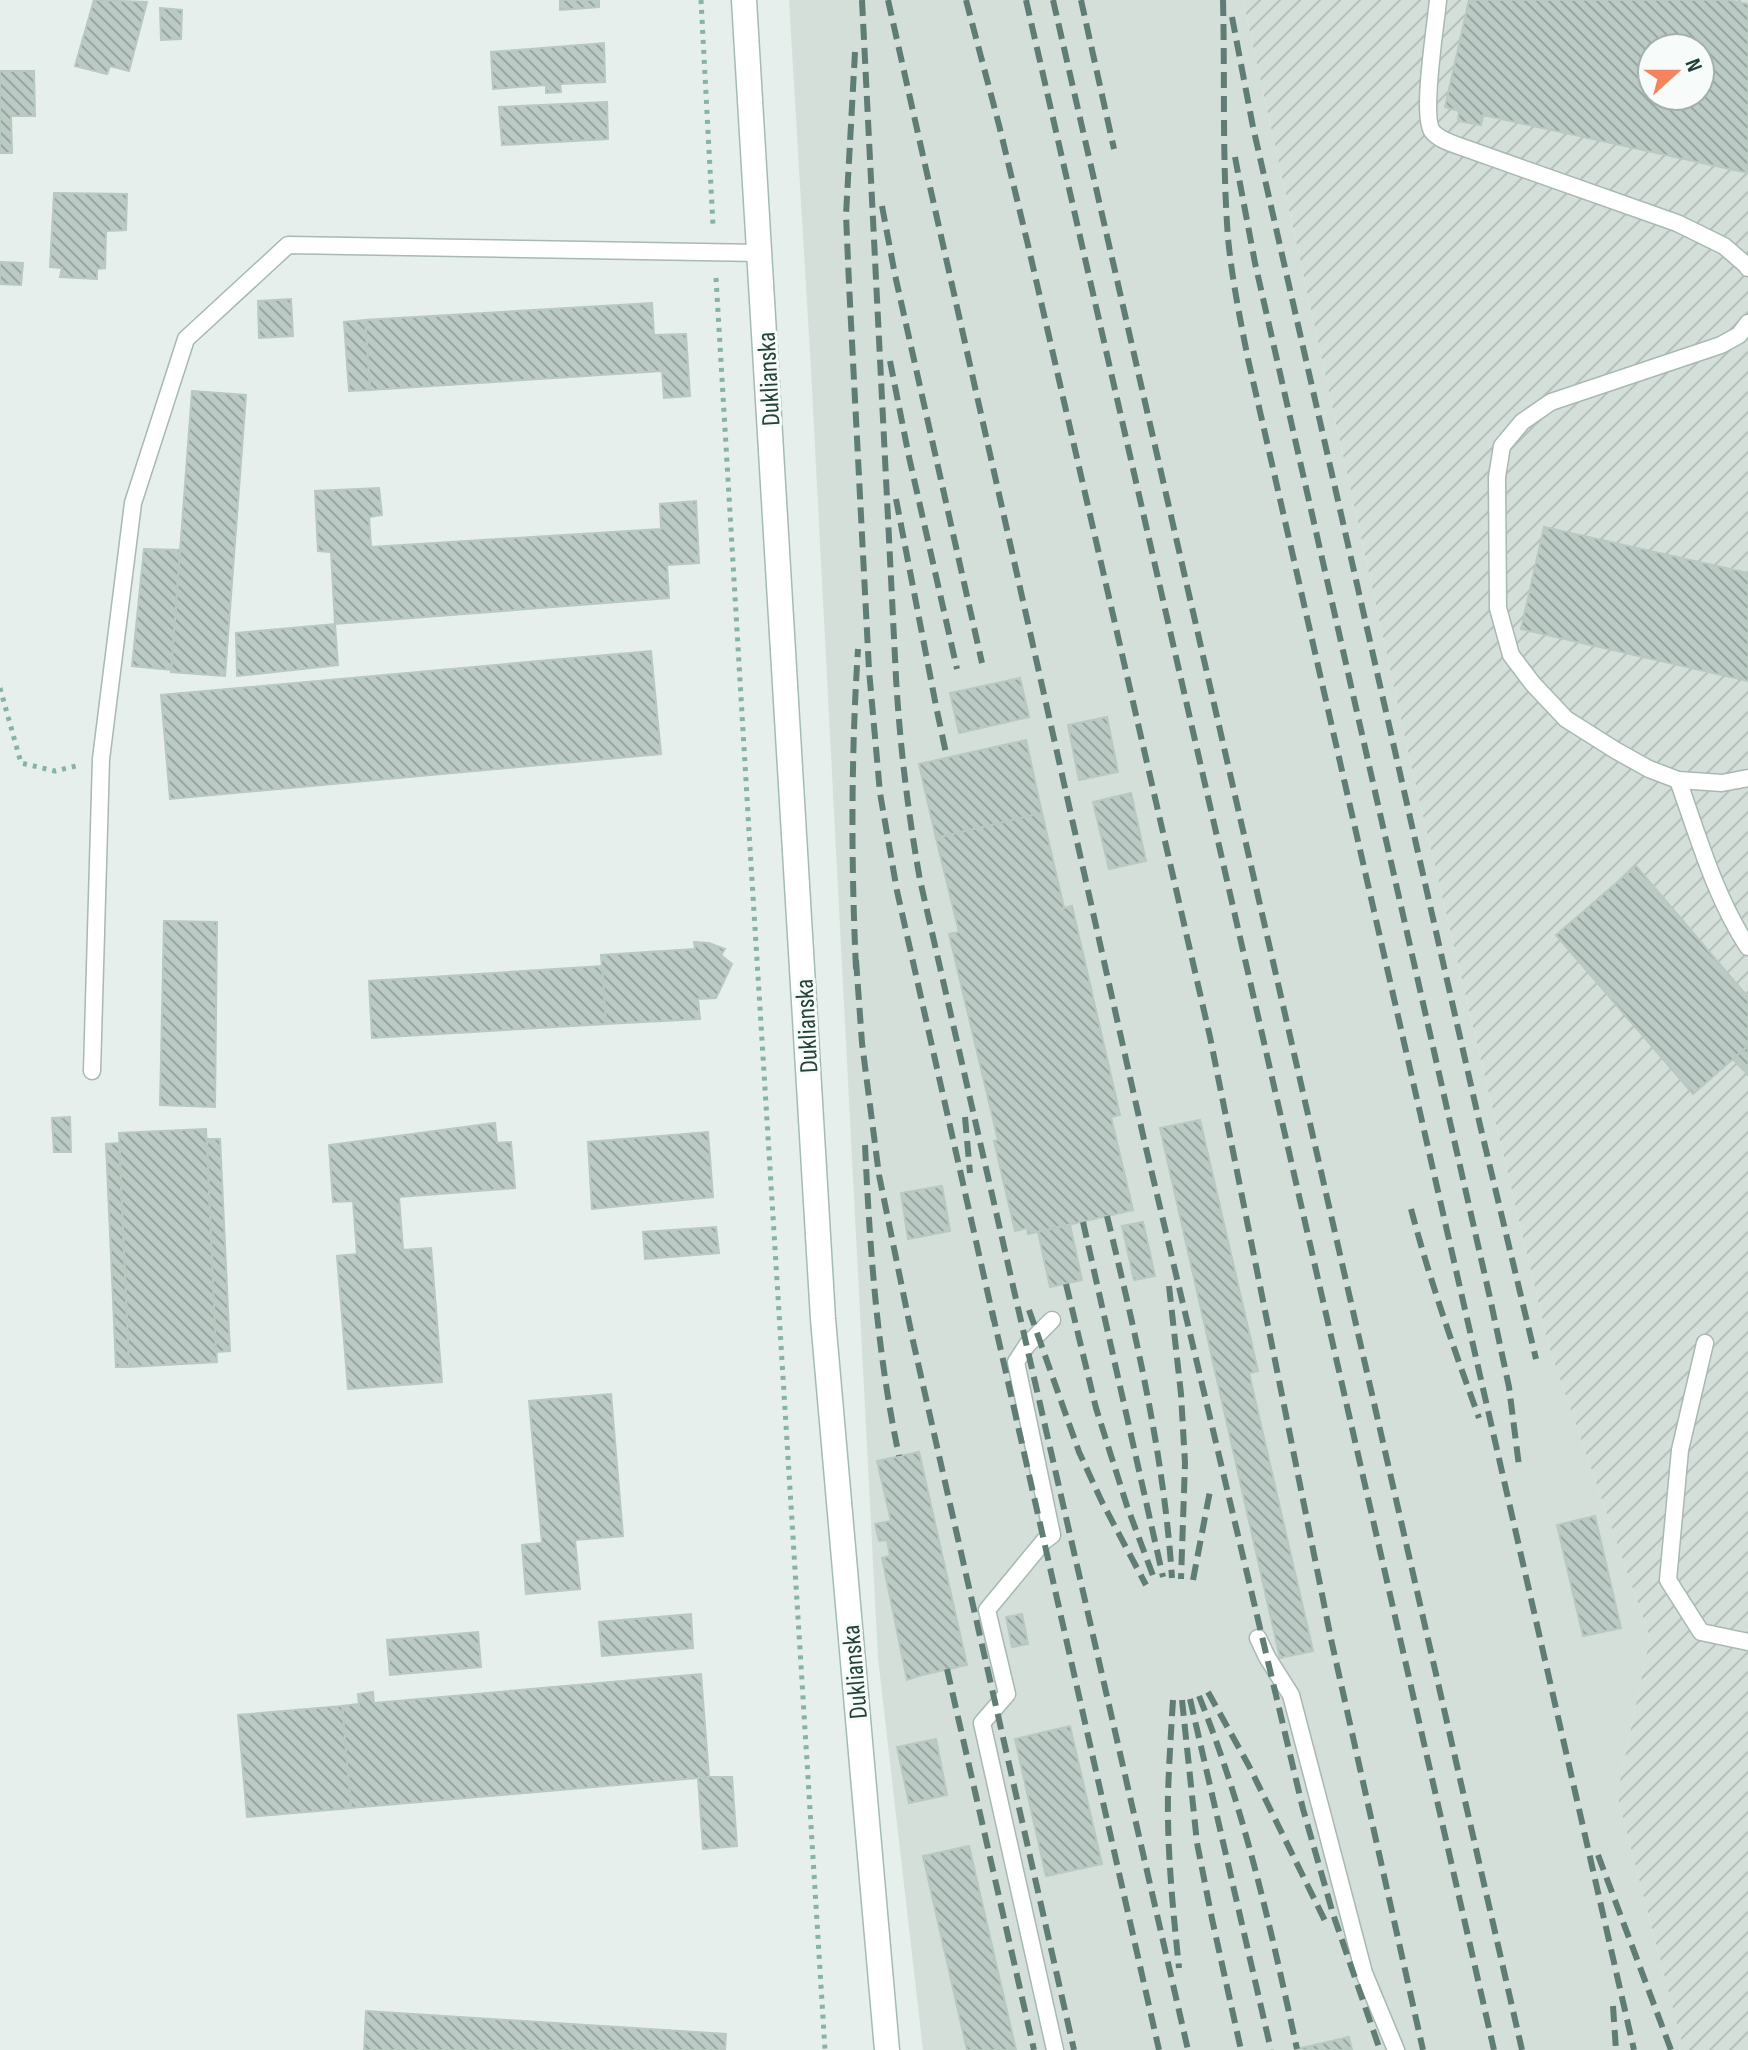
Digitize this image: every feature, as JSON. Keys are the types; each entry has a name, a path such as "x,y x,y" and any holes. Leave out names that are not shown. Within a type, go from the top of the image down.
{"street":[{"name":"Duklianska","path":"744,0 823,1319 887,2050"}],"lane":[{"path":"1438,0 1427,109 1431,130 1442,140 1677,223 1724,246 1748,268"},
{"path":"92,1071 101,759 133,503 186,339 288,245 761,253"},
{"path":"1748,323 1739,335 1721,345 1551,402 1522,422 1502,446 1497,477 1498,608 1511,655 1533,684 1566,719 1649,769 1678,780 1722,783 1748,778"},
{"path":"1678,780 1711,872 1748,947"},
{"path":"1052,1320 1027,1345 1016,1362 1052,1535 987,1610 1007,1694 982,1723 1055,2050"},
{"path":"1705,1343 1680,1450 1668,1580 1701,1632 1748,1642"},
{"path":"1258,1638 1291,1695 1364,1973 1396,2050"}],"path":[{"path":"701,0 825,2050"},
{"path":"0,688 21,763 55,771 101,759"}],"shaded area":[{"path":"789,0 1243,0 1412,769 1549,1347 1650,1638 1617,1795 1686,2050 923,2050 878,1658"},
{"path":"1243,0 1748,0 1748,2050 1686,2050 1681,2039 1617,1795 1650,1638 1549,1347 1412,769"}],"building":[{"path":"94,0 147,2 129,71 110,66 107,74 75,66"},
{"path":"560,0 599,0 599,7 560,10"},
{"path":"1469,0 1728,0 1748,4 1748,173 1483,115 1481,125 1458,121 1459,111 1445,107"},
{"path":"160,8 182,10 181,39 161,40"},
{"path":"604,43 605,82 560,84 561,92 546,93 546,85 493,89 491,52"},
{"path":"0,71 34,71 35,116 11,116 12,153 0,153"},
{"path":"607,102 608,139 502,145 499,107"},
{"path":"54,193 127,194 126,230 106,231 105,268 97,269 97,279 60,277 62,268 50,267"},
{"path":"0,262 23,263 21,285 0,284"},
{"path":"291,299 293,336 259,338 258,301"},
{"path":"652,303 654,335 686,334 690,396 664,398 662,371 370,390 365,320"},
{"path":"365,320 370,390 349,391 344,322"},
{"path":"192,391 246,395 225,676 171,672"},
{"path":"379,488 382,515 369,517 371,547 661,529 660,504 696,501 699,563 667,565 669,598 335,624 331,552 318,551 315,491"},
{"path":"1544,527 1748,573 1748,681 1521,629"},
{"path":"144,549 180,550 171,670 132,666"},
{"path":"335,624 338,665 237,676 236,633"},
{"path":"651,651 661,754 170,799 161,695"},
{"path":"1020,678 1029,717 959,733 950,693"},
{"path":"1107,717 1118,772 1079,780 1068,725"},
{"path":"1026,740 1042,813 936,838 919,764"},
{"path":"1131,793 1146,861 1109,869 1093,802"},
{"path":"1042,813 1064,908 1072,906 1120,1115 1111,1117 1133,1210 1028,1234 1027,1228 1015,1231 994,1141 998,1140 949,934 959,932 936,838"},
{"path":"1636,866 1748,997 1748,1046 1693,1094 1556,935"},
{"path":"164,921 217,922 215,1107 160,1105"},
{"path":"694,942 725,949 721,955 732,964 716,998 698,999 700,1019 606,1024 601,955 695,949"},
{"path":"602,966 606,1024 372,1038 369,981"},
{"path":"1748,1046 1748,1075 1733,1059"},
{"path":"70,1117 71,1152 54,1152 52,1118"},
{"path":"1200,1120 1258,1371 1249,1373 1313,1651 1280,1658 1160,1128"},
{"path":"495,1123 497,1143 511,1142 515,1188 399,1197 403,1250 431,1248 442,1382 348,1389 337,1256 357,1254 353,1201 333,1202 329,1145"},
{"path":"206,1129 217,1362 129,1367 119,1133"},
{"path":"708,1132 713,1197 592,1209 588,1142"},
{"path":"207,1139 220,1139 230,1351 216,1352"},
{"path":"119,1143 129,1367 116,1367 106,1144"},
{"path":"942,1186 950,1231 908,1239 901,1193"},
{"path":"1143,1222 1155,1276 1134,1280 1122,1226"},
{"path":"1070,1225 1082,1280 1050,1287 1038,1232"},
{"path":"716,1227 719,1253 645,1259 643,1232"},
{"path":"611,1394 623,1536 575,1540 580,1589 526,1594 522,1545 542,1543 529,1401"},
{"path":"919,1452 967,1665 907,1680 882,1558 890,1556 887,1540 879,1541 875,1524 891,1521 877,1461"},
{"path":"1595,1516 1621,1628 1583,1636 1557,1525"},
{"path":"691,1614 693,1648 602,1656 599,1622"},
{"path":"1022,1614 1028,1644 1012,1647 1006,1617"},
{"path":"478,1632 481,1667 390,1675 387,1640"},
{"path":"701,1674 709,1777 351,1808 342,1706 359,1704 358,1694 373,1692 374,1703"},
{"path":"342,1706 351,1808 247,1817 238,1715"},
{"path":"1070,1726 1102,1864 1046,1876 1015,1739"},
{"path":"936,1739 947,1795 909,1803 897,1747"},
{"path":"732,1777 737,1846 703,1849 698,1778"},
{"path":"969,1846 1016,2050 967,2050 923,1856"},
{"path":"366,2011 726,2034 725,2050 364,2050"},
{"path":"1349,2037 1352,2050 1294,2050 1297,2049"}],"railway":[{"path":"862,0 896,678 908,805 920,880 1188,2050"},
{"path":"888,0 1145,1144 1303,1809 1333,1914 1380,2050"},
{"path":"966,0 1028,245 1210,1037 1331,1639 1423,2050"},
{"path":"1026,0 1494,2050"},
{"path":"1053,0 1522,2050"},
{"path":"1081,0 1114,149"},
{"path":"1223,0 1228,238 1248,359 1634,2050"},
{"path":"1232,17 1253,127 1536,1359"},
{"path":"855,52 846,215 869,670 880,793 897,891 994,1321"},
{"path":"1235,157 1255,263 1490,1298 1509,1387 1519,1466"},
{"path":"882,206 982,663"},
{"path":"890,361 957,669"},
{"path":"896,499 947,758"},
{"path":"856,969 852,809 858,649"},
{"path":"856,960 862,1043 879,1175 913,1341 1074,2050"},
{"path":"965,1117 970,1173"},
{"path":"865,1145 876,1301 899,1456"},
{"path":"1411,1209 1434,1289 1479,1418"},
{"path":"1107,1216 1156,1441 1172,1578"},
{"path":"1083,1222 1163,1577"},
{"path":"1066,1284 1096,1408 1155,1581"},
{"path":"1169,1286 1185,1463 1181,1579"},
{"path":"1029,1310 1079,1452 1146,1585"},
{"path":"992,1311 1159,2050"},
{"path":"1193,1580 1210,1491"},
{"path":"947,1669 1034,2050"},
{"path":"1208,1692 1249,1766 1328,1927"},
{"path":"1199,1696 1243,1826 1297,2049"},
{"path":"1190,1699 1271,2050"},
{"path":"1173,1700 1168,1816 1179,1968"},
{"path":"1182,1700 1197,1843 1241,2050"},
{"path":"1598,1855 1671,2050"},
{"path":"1613,2006 1616,2050"}]}
